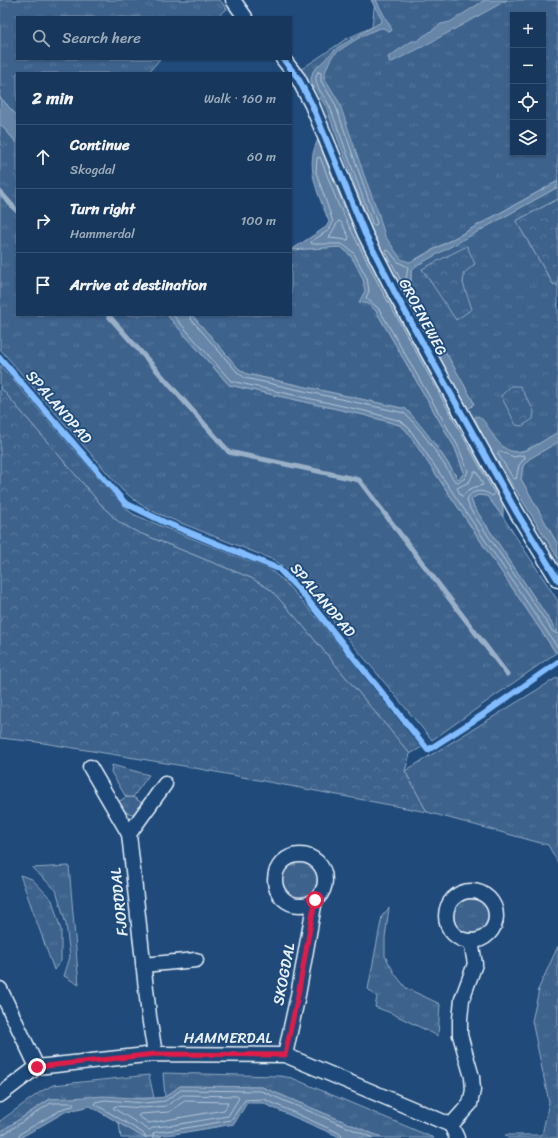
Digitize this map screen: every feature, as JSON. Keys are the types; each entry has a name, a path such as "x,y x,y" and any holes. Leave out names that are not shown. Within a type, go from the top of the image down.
{"street":[{"path":"233,0 244,16"},
{"name":"GROENEWEG","path":"284,60 298,78 312,105 365,234 396,295 517,513 558,580"},
{"name":"FJORDDAL","path":"90,767 129,834 143,965 155,1054"},
{"path":"129,834 165,784"},
{"name":"SKOGDAL","path":"285,1055 298,995 315,900"},
{"path":"457,1138 451,1125 470,1104 473,1090 472,1077 460,1036 462,999 475,964 471,941"},
{"path":"143,965 196,960"},
{"path":"0,989 37,1067 0,1095"},
{"name":"HAMMERDAL","path":"37,1067 155,1054 285,1055 451,1125"}],"green space":[{"path":"0,0 220,0 227,9 218,16 16,16 16,60 159,60 149,72 16,72 16,115 0,97"},
{"path":"375,0 558,0 558,181 414,260 396,281 468,408 473,401 420,306 411,284 411,272 415,266 558,187 558,199 516,221 553,284 558,285 558,432 533,447 519,452 512,452 504,449 493,437 477,426 558,558 558,570 535,535 390,276 300,70 346,39 372,27","holes":["422,269 464,273 463,283 440,294"]},
{"path":"0,124 16,142 16,316 168,316 229,385 364,415 399,425 406,430 556,653 432,740 291,572 274,560 156,513 140,504 122,490 0,349"},
{"path":"558,199 558,285 553,284 516,221"},
{"path":"467,246 475,264 464,273 463,283 472,309 456,320 422,269"},
{"path":"341,247 351,257 363,279 366,296 369,303 376,311 455,448 464,473 458,479 442,454 406,409 247,374 239,369 193,316 292,316 292,250"},
{"path":"0,365 121,504 133,514 269,569 284,581 316,617 422,747 410,754 298,620 271,590 251,578 137,532 120,523 104,508 0,387"},
{"path":"511,386 520,386 534,411 533,419 522,426 516,425 501,396"},
{"path":"0,387 104,508 120,523 137,532 251,578 271,590 298,620 410,754 405,771 427,812 184,766 37,742 0,738"},
{"path":"558,442 558,545 521,479 523,466 529,459"},
{"path":"478,495 487,496 503,517 558,601 558,633 474,507 471,499"},
{"path":"558,677 558,863 548,845 427,812 405,771"},
{"path":"112,765 149,775 133,797 126,797 111,772"},
{"path":"126,797 133,797 141,802 139,808 134,813 131,814 124,810 118,802"},
{"path":"303,862 312,867 316,873 316,887 312,893 303,898 295,898 286,893 282,887 281,876 286,867 292,863"},
{"path":"69,866 79,985 64,976 70,957 66,924 56,890 32,868"},
{"path":"20,875 32,879 52,900 61,930 61,961 54,970"},
{"path":"474,899 483,904 487,909 487,923 483,928 478,932 468,933 464,932 455,923 454,913 455,909 464,900"},
{"path":"389,908 385,938 385,956 395,974 406,988 440,1004 438,1036 391,1013 375,1007 377,997 368,989 382,916"},
{"path":"558,946 558,1138 508,1138 505,1135 542,1135 549,1102 532,1021 539,990 537,992"},
{"path":"163,1073 280,1076 292,1078 434,1138 383,1138 262,1087 180,1086 165,1097"},
{"path":"149,1075 154,1098 50,1099 0,1132 0,1121 40,1092 53,1085"},
{"path":"119,1123 143,1137 161,1136 161,1138 121,1138"}],"water":[{"path":"371,0 376,0 392,30 390,32 383,28 372,31 336,53 328,64 324,77 339,102 385,236 401,259 409,262 415,260 558,181 558,187 416,266 411,271 411,284 420,306 473,401 474,404 470,408 466,407 376,241 326,107 311,79 313,71 337,48 381,22 382,20"},
{"path":"485,0 507,0 390,63 388,57 412,41 417,41 441,24 450,22"},
{"path":"0,97 16,115 16,142 0,124"},
{"path":"318,139 342,202 358,236 503,501 503,517 487,496 478,495 471,499 474,507 558,633 558,651 556,653 406,430 400,425 364,415 229,385 168,316 193,316 239,369 247,374 406,409 434,442 458,479 462,476 464,472 455,448 376,311 368,304 359,302 365,291 363,279 351,255 341,247 292,250 326,227 329,222 314,180 312,163 314,148"},
{"path":"478,416 485,422 501,445 508,450 516,452 532,448 558,432 558,442 529,459 523,466 521,479 558,545 558,558 486,442 475,419 475,417"},
{"path":"180,1086 262,1087 383,1138 342,1138 262,1103 247,1103 234,1124 175,1134 143,1137 90,1106 65,1112 20,1138 0,1138 0,1132 50,1099 105,1096 143,1099 165,1097"}],"waterway":[{"path":"0,192 16,210"},
{"path":"109,316 229,452 359,480 507,674"}],"cycle path":[{"path":"284,60 298,78 312,105 365,234 396,295 517,513 558,580"},
{"name":"SPALANDPAD","path":"0,358 125,503 164,522 279,569 302,593 428,750 484,714 558,662"}],"route":[{"path":"37,1067 155,1054 285,1055 298,995 315,900"}]}
